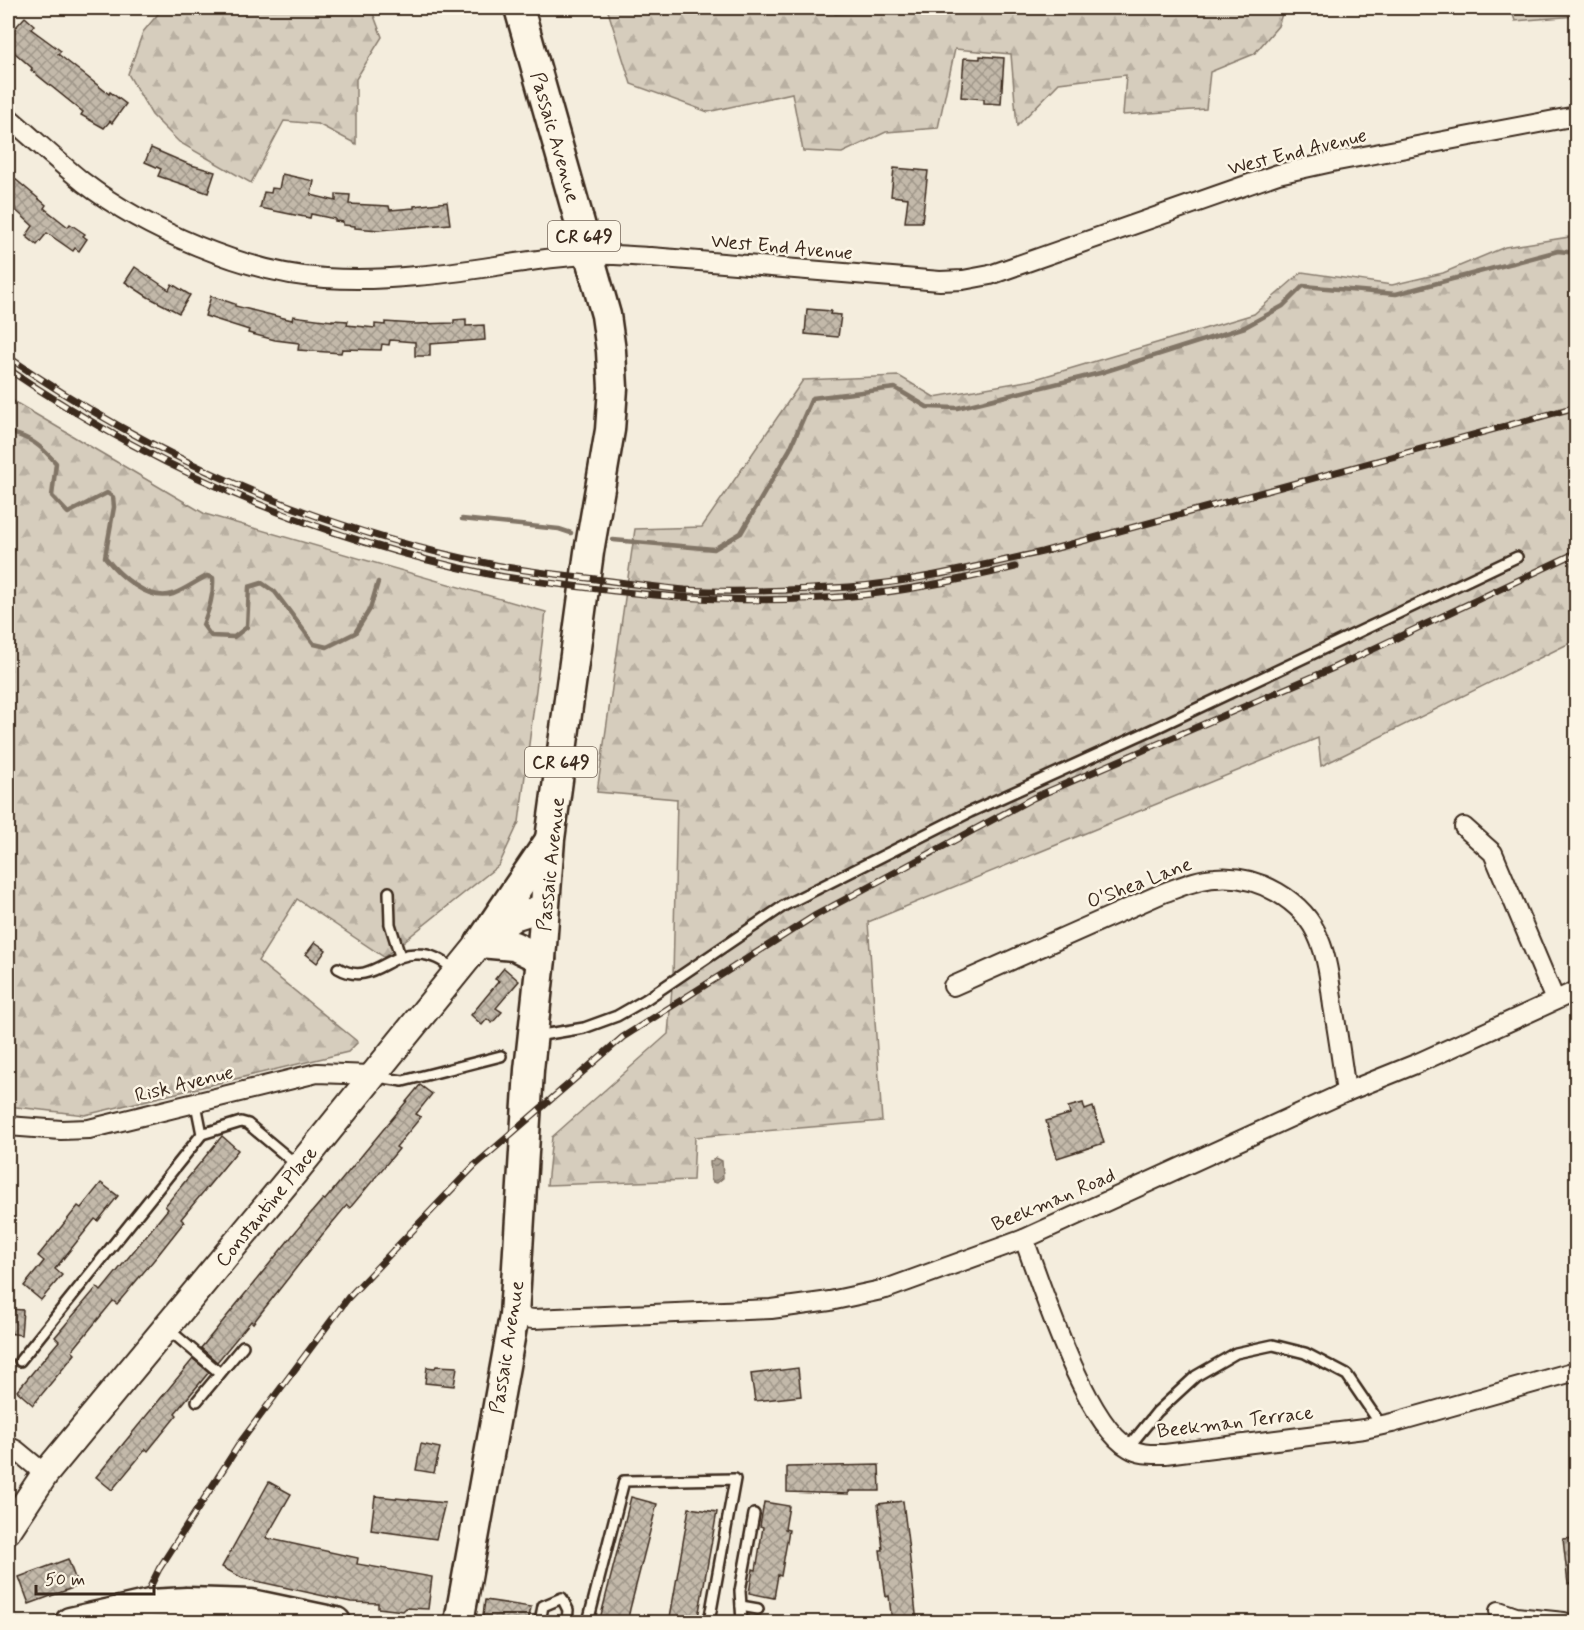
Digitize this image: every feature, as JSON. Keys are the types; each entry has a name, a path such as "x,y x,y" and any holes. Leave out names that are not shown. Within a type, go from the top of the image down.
{"main road":[{"name":"Passaic Avenue","path":"459,1623 514,1316 527,1106 550,839 589,552 610,430 613,388 606,315 519,8"},
{"path":"541,959 514,946 480,943 550,839"},
{"path":"70,1623 102,1618 150,1604 187,1602 251,1604 336,1623"}],"street":[{"name":"West End Avenue","path":"8,117 84,183 128,212 174,236 212,251 272,269 323,278 368,279 418,276 590,255 651,257 940,281 990,275 1278,174 1576,116"},
{"path":"1464,827 1493,853 1555,1000"},
{"name":"O'Shea Lane","path":"953,986 1163,893 1189,884 1215,878 1238,879 1255,883 1287,898 1306,917 1319,937 1327,964 1346,1092"},
{"name":"Constantine Place","path":"8,1530 45,1474 299,1167 371,1075 480,943 514,917 545,907"},
{"name":"Beekman Road","path":"514,1316 533,1319 771,1309 830,1301 886,1289 1024,1239 1346,1092 1418,1063 1576,991"},
{"name":"Risk Avenue","path":"8,1126 61,1130 89,1129 317,1073 371,1075"},
{"path":"1024,1239 1066,1349 1088,1399 1114,1436 1128,1448"},
{"name":"Beekman Terrace","path":"1128,1448 1144,1454 1165,1454 1381,1425 1576,1371"},
{"path":"8,1446 45,1474"},
{"path":"1499,1611 1516,1617 1564,1623"}],"lane":[{"path":"533,1037 584,1028 617,1016 645,1000 785,905 970,812 1160,726 1517,557"},
{"path":"389,892 390,924 400,956"},
{"path":"338,968 357,974 369,973 400,956 416,953 431,956 458,972"},
{"path":"371,1075 403,1081 501,1056"},
{"path":"196,1104 202,1134"},
{"path":"20,1361 202,1134 241,1122 248,1124 299,1167"},
{"path":"166,1328 220,1373"},
{"path":"1128,1448 1157,1412 1196,1376 1236,1353 1273,1345 1305,1353 1347,1374 1381,1425"},
{"path":"197,1401 243,1346"},
{"path":"588,1623 624,1481 735,1479 709,1623"},
{"path":"742,1623 740,1591 754,1514"},
{"path":"540,1623 543,1606 562,1598 568,1610 567,1623"},
{"path":"741,1606 758,1609"}],"green space":[{"path":"163,8 371,8 382,37 356,79 356,144 318,124 284,121 251,183 179,142 152,115 128,74 143,32"},
{"path":"607,8 833,8 835,14 872,11 871,8 1284,8 1278,26 1254,54 1210,72 1206,109 1123,115 1126,75 1059,83 1017,126 1011,54 955,49 938,128 886,132 842,153 803,151 792,93 708,112 631,84"},
{"path":"1511,8 1576,8 1576,16 1515,21"},
{"path":"1576,236 1576,640 1321,766 1318,738 868,922 882,1121 695,1137 693,1180 547,1185 552,1137 668,1034 673,977 677,799 597,792 635,529 702,527 803,380 899,376 934,397 1032,380 1254,314 1302,272 1392,285 1443,273 1505,247"},
{"path":"8,398 205,514 546,612 519,822 499,865 384,957 297,899 258,961 358,1042 348,1052 85,1115 8,1106"}],"water":[{"path":"716,1158 722,1161 723,1178 717,1183 711,1179 710,1162"}],"building":[{"path":"25,17 34,25 31,29 61,51 58,54 109,94 110,92 126,104 112,123 110,121 104,128 81,115 83,112 31,70 32,68 8,47 8,21 15,28"},
{"path":"980,56 1004,58 1001,104 984,103 984,99 961,97 964,58 980,59"},
{"path":"151,148 188,164 215,172 208,193 158,176 161,169 145,162"},
{"path":"894,168 928,171 922,222 905,222 908,198 891,196"},
{"path":"8,173 46,205 44,208 68,227 70,224 85,234 83,236 87,239 79,251 75,248 73,251 47,233 37,245 26,236 33,226 8,203"},
{"path":"282,174 314,181 311,195 336,201 336,194 350,195 349,204 389,206 390,210 447,202 450,224 379,230 355,228 355,226 343,225 343,222 335,221 335,219 311,214 310,218 260,208 264,192 271,193 272,188 279,189"},
{"path":"135,267 169,290 172,284 190,295 179,313 125,282"},
{"path":"211,296 235,304 235,306 292,320 293,316 348,321 347,325 375,328 375,324 385,325 385,322 454,323 454,320 466,319 466,326 484,325 485,340 430,344 430,356 415,356 415,342 390,340 389,345 382,344 381,350 342,349 341,353 298,350 299,343 248,333 249,330 205,316"},
{"path":"807,309 831,311 830,314 841,315 838,337 805,334"},
{"path":"315,942 326,950 317,963 306,954"},
{"path":"504,968 519,981 496,1008 502,1012 492,1023 487,1019 482,1025 471,1015 499,981 495,979"},
{"path":"420,1085 432,1094 416,1114 421,1117 396,1147 399,1149 350,1208 347,1205 253,1323 251,1321 217,1362 201,1348 305,1220 323,1199 325,1200"},
{"path":"1083,1103 1085,1110 1093,1107 1104,1143 1057,1158 1046,1121 1070,1114 1068,1107"},
{"path":"222,1136 238,1150 181,1219 184,1222 158,1255 117,1304 113,1301 72,1351 75,1354 33,1405 17,1391 59,1341 55,1337 97,1287 101,1291 168,1209 165,1206"},
{"path":"101,1183 118,1196 98,1221 95,1219 55,1269 62,1275 41,1300 24,1286 44,1261 38,1256 78,1206 81,1208"},
{"path":"8,1309 23,1310 21,1335 8,1333"},
{"path":"193,1359 209,1372 175,1413 177,1415 148,1451 146,1449 112,1490 96,1477"},
{"path":"436,1366 457,1367 454,1386 425,1383 427,1367 435,1368"},
{"path":"798,1368 801,1396 755,1401 751,1374"},
{"path":"421,1444 440,1448 434,1473 416,1470"},
{"path":"879,1465 880,1491 849,1491 849,1494 787,1492 787,1467"},
{"path":"269,1482 291,1494 266,1538 358,1558 357,1564 432,1577 428,1609 406,1608 403,1611 378,1608 378,1603 351,1602 242,1578 222,1567"},
{"path":"375,1496 445,1503 436,1539 371,1530"},
{"path":"631,1497 657,1504 627,1623 599,1623"},
{"path":"903,1501 917,1623 892,1623 880,1550 883,1550 878,1504"},
{"path":"764,1502 789,1506 785,1529 789,1530 781,1576 778,1575 774,1598 749,1593 753,1569 756,1570 763,1527 760,1526"},
{"path":"689,1508 717,1512 697,1623 669,1623"},
{"path":"1576,1538 1576,1583 1568,1584 1563,1539"},
{"path":"68,1559 78,1586 29,1604 19,1577"},
{"path":"485,1600 531,1607 528,1623 482,1623"}],"waterway":[{"path":"613,540 714,549 741,533 790,449 812,398 895,388 927,407 957,408 1100,373 1245,327 1283,306 1303,286 1396,294 1558,251 1576,253"},
{"path":"8,432 35,443 56,463 52,496 68,513 107,493 113,497 114,507 105,557 126,579 144,591 163,595 173,594 207,576 213,578 212,596 203,625 211,636 234,637 247,627 249,587 262,583 275,592 314,644 327,647 355,633 370,609 378,582"},
{"path":"462,519 559,529 571,533"}],"railway":[{"path":"8,357 120,427 239,485 300,510 426,549 515,569 706,591 849,587 970,568 1042,552 1576,407"},
{"path":"8,369 63,405 120,438 237,495 360,541 488,574 650,595 784,600 893,591 954,581 1015,567"},
{"path":"133,1622 159,1569 242,1440 348,1298 474,1166 623,1037 816,915 1033,798 1331,669 1576,553"}]}
